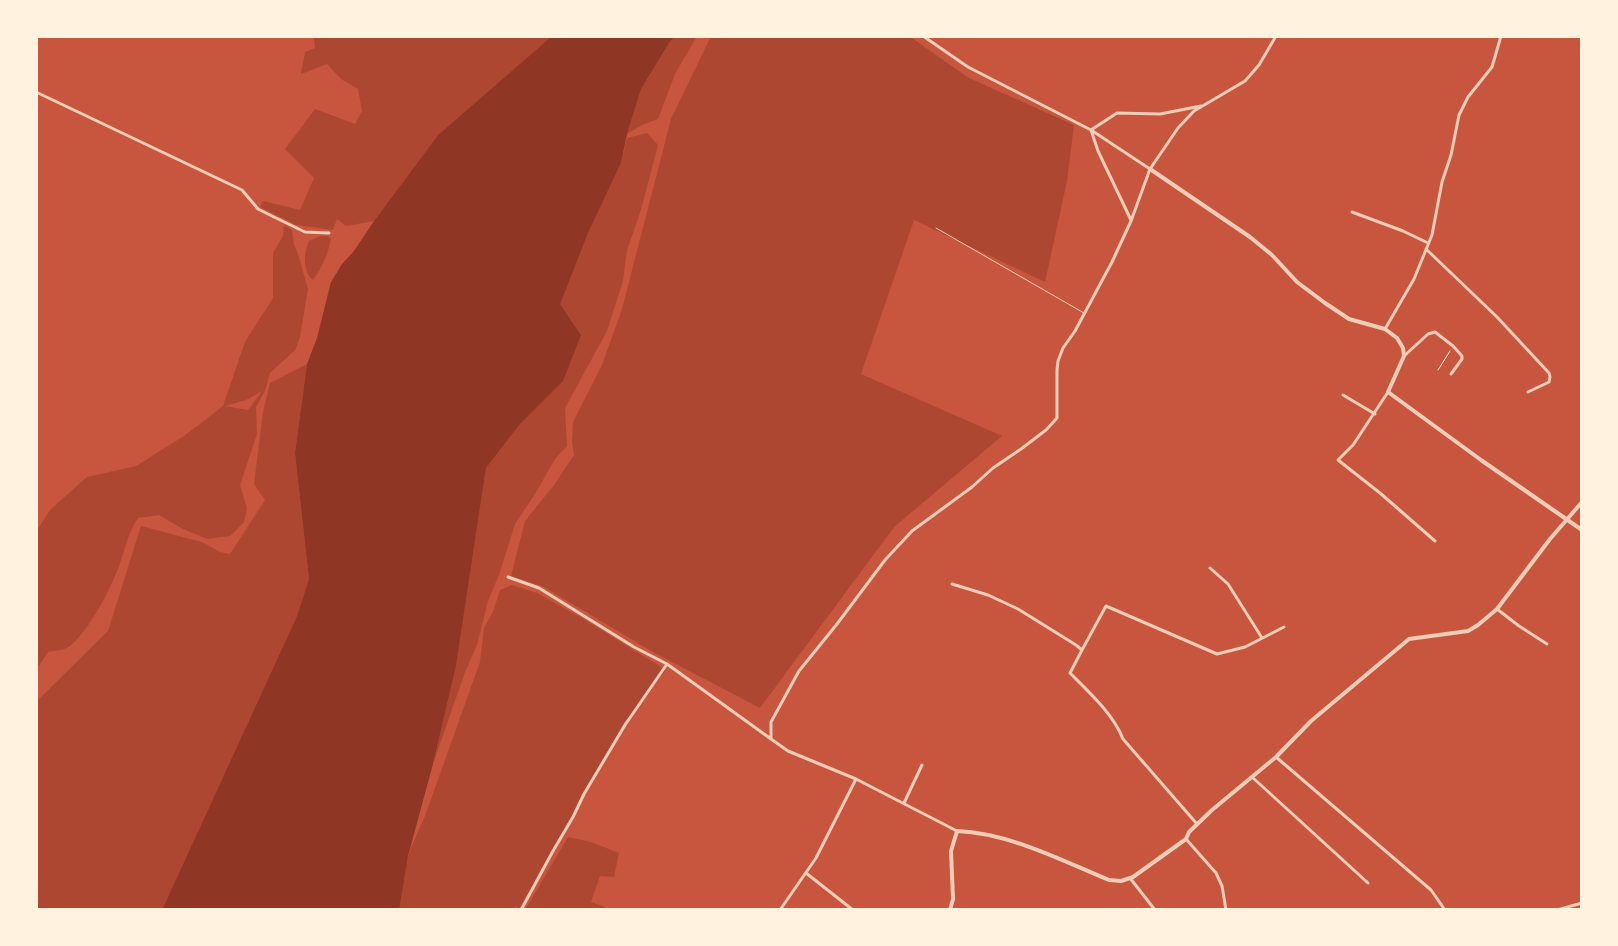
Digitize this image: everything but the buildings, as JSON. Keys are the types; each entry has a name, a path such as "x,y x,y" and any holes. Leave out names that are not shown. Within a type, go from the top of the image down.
{"street":[{"path":"923,36 968,68 1091,130 1150,168 1250,237 1272,255 1297,282 1325,304 1349,319 1385,328 1400,343 1404,356"},
{"path":"770,739 771,722 799,671 885,560 912,531 1046,430 1057,418 1058,361 1063,348 1092,300 1131,221 1150,168 1178,128 1194,111 1245,81 1259,64 1276,36"},
{"path":"1385,328 1414,279 1432,235 1442,182 1451,155 1459,115 1468,97 1492,67 1501,36"},
{"path":"36,92 242,190 258,209 305,232 330,233"},
{"path":"1091,130 1117,113 1160,114 1203,106"},
{"path":"1091,130 1098,151 1131,221"},
{"path":"1352,212 1403,231 1428,243"},
{"path":"1426,249 1497,318 1549,373 1550,380 1546,384 1528,392"},
{"path":"1435,541 1380,493 1338,460 1353,444 1375,414 1388,392 1404,356 1430,332 1438,333 1462,356 1462,359 1451,374"},
{"path":"1388,392 1582,530"},
{"path":"1343,395 1375,414"},
{"path":"508,577 539,588 634,647 667,664 788,751 856,779 957,832 977,832 1001,838 1109,880 1121,880 1130,878 1186,839 1189,832 1197,824 1276,757 1311,721 1364,679 1400,644 1409,639 1468,631 1497,609 1582,502"},
{"path":"1210,568 1228,584 1262,638"},
{"path":"952,584 988,595 1018,609 1082,650"},
{"path":"1197,824 1123,739 1119,728 1110,716 1070,673 1106,606 1217,654 1245,647 1284,627"},
{"path":"1497,609 1547,644"},
{"path":"521,910 573,818 584,794 625,725 667,664"},
{"path":"1276,757 1431,890 1445,910"},
{"path":"904,803 922,764"},
{"path":"1252,777 1368,883"},
{"path":"780,910 825,842 856,779"},
{"path":"950,910 953,899 951,851 957,832"},
{"path":"1186,839 1216,872 1222,886 1226,910"},
{"path":"806,873 853,910"},
{"path":"1130,878 1155,910"},
{"path":"1557,910 1582,903"}],"lane":[{"path":"936,228 1084,314"}],"path":[{"path":"1438,370 1453,346"}],"shaded area":[{"path":"314,36 552,36 438,135 374,221 346,226 337,219 333,230 296,225 260,207 263,201 300,210 314,178 285,149 315,109 355,124 362,111 358,89 341,79 327,64 301,74 305,52 315,48"},
{"path":"552,36 675,36 641,89 627,134 621,163 588,233 560,304 581,335 563,381 520,424 486,468 456,666 433,764 408,856 399,910 162,910 297,616 309,579 295,453 307,364 317,338 331,282 342,264 354,251 438,135"},
{"path":"675,36 697,36 675,74 658,119 642,125 627,134 641,89"},
{"path":"711,36 909,36 969,78 1074,125 1067,181 1045,282 914,220 861,374 1002,436 894,527 760,708 653,652 544,587 511,576 525,521 554,485 574,455 572,442 573,422 602,365 622,309 671,119"},
{"path":"647,133 658,145 641,210 627,250 623,281 607,331 565,408 567,446 555,459 515,524 499,575 488,601 477,645 465,672 433,764 456,666 486,468 520,424 581,335 559,304 588,233 621,163 627,138"},
{"path":"284,225 292,230 294,244 308,289 300,337 295,350 270,373 265,391 256,407 257,434 240,485 247,508 244,522 230,536 207,539 183,529 159,515 138,518 130,533 112,582 93,618 78,639 70,646 48,652 36,670 36,532 50,510 87,477 136,466 184,436 223,406 245,342 273,298 273,253 283,236","holes":["262,391 248,410 225,406 246,400"]},
{"path":"321,236 331,238 324,260 313,280 307,272 305,262 306,251 309,241"},
{"path":"307,364 295,453 309,579 297,616 162,910 36,910 36,702 108,631 141,526 202,542 220,552 230,554 265,500 254,484 263,412 270,383"},
{"path":"512,585 537,593 582,618 666,670 625,721 519,909 516,906 513,910 395,910 410,850 425,816 480,662 484,628 493,612 500,590"},
{"path":"568,837 591,842 619,853 614,877 600,876 591,902 605,907 603,910 525,910"}]}
